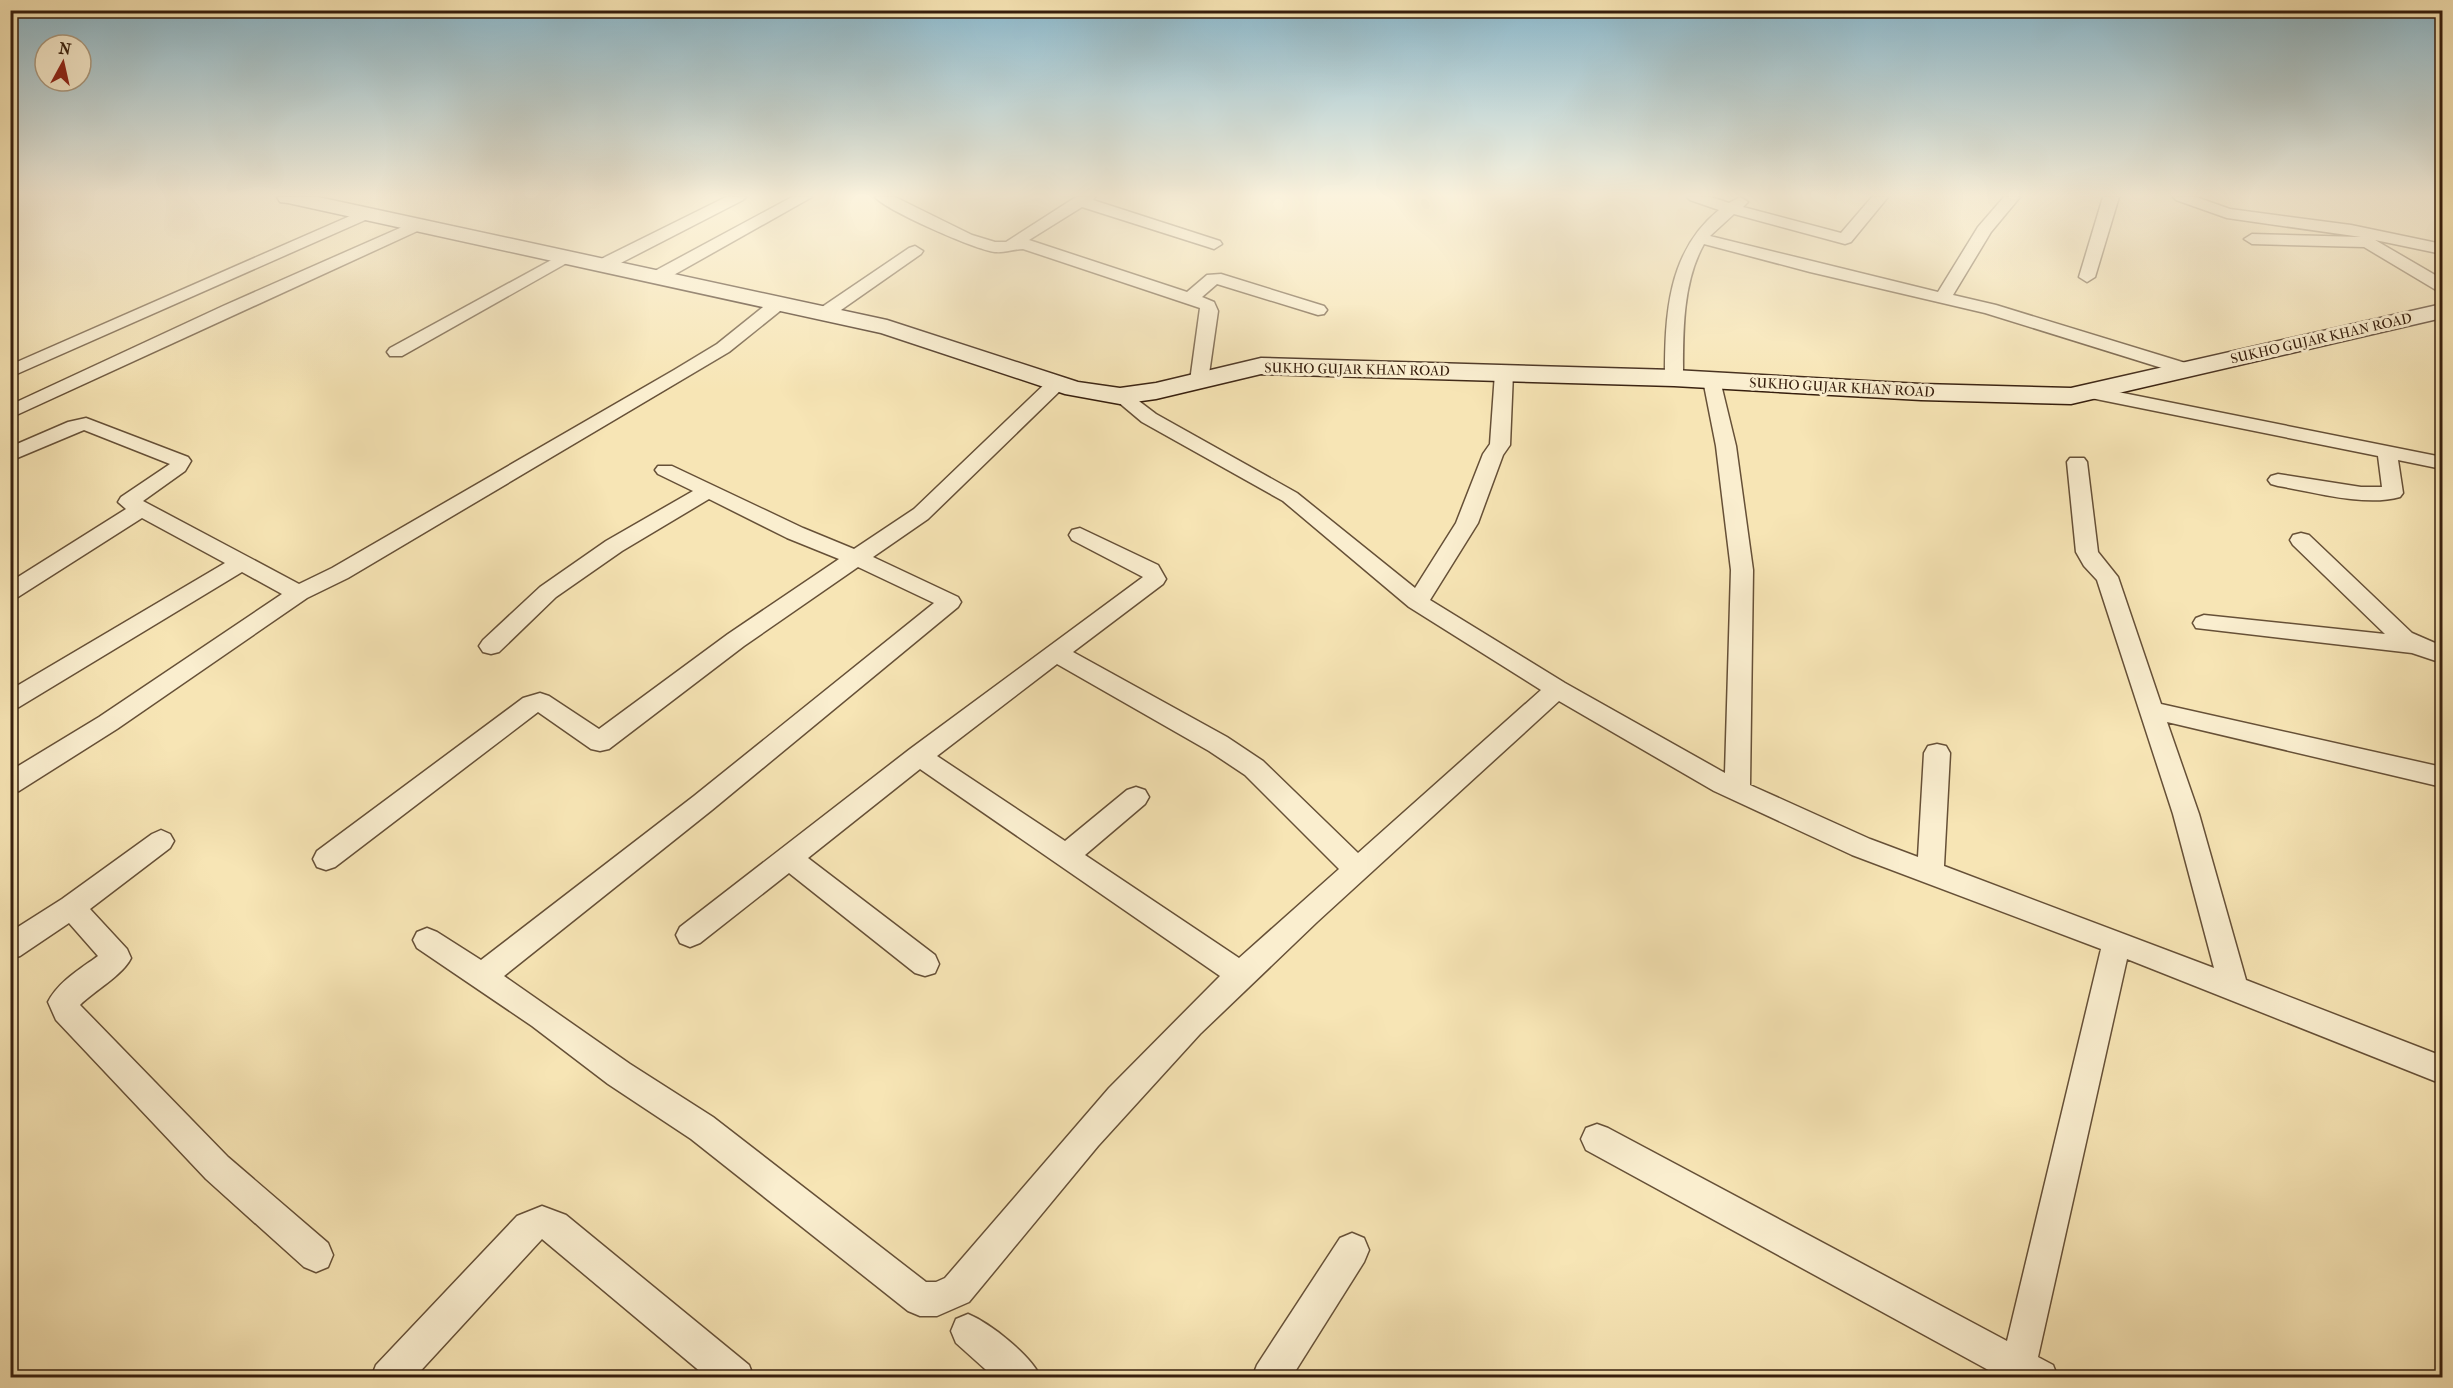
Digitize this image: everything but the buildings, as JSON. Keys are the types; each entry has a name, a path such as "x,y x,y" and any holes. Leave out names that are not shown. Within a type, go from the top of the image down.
{"main road":[{"name":"SUKHO GUJAR KHAN ROAD","path":"588,262 887,327 1074,389 1120,396 1156,391 1261,366 1674,378 1921,392 2071,396 2442,311"}],"street":[{"path":"10,372 258,262"},
{"path":"10,412 336,262"},
{"path":"396,352 557,262"},
{"path":"603,265 609,262"},
{"path":"657,277 685,262"},
{"path":"825,313 899,262"},
{"path":"1080,262 1208,306 1199,381"},
{"path":"1674,378 1673,340 1688,262"},
{"path":"1790,262 2027,320 2185,369"},
{"path":"1943,298 1965,262"},
{"path":"2087,277 2092,262"},
{"path":"2401,262 2442,286"},
{"path":"1190,298 1213,279 1221,279 1318,310"},
{"path":"10,784 108,723 299,593 349,568 653,391 723,348 779,303"},
{"path":"1417,602 1467,523 1493,454 1500,446 1504,373"},
{"path":"1712,380 1726,446 1742,570 1737,790"},
{"path":"326,859 532,704 540,702 600,742 736,640 921,514 1056,383"},
{"path":"2088,392 2277,428 2442,464"},
{"path":"1120,396 1149,418 1290,496 1417,602 1557,689 1737,790 1861,847 2117,942 2442,1070"},
{"path":"10,455 75,426 86,424 181,461 178,467 128,502 299,593"},
{"path":"2278,480 2361,493 2393,493 2387,453"},
{"path":"2077,462 2087,552 2107,577 2170,762 2194,837 2234,988"},
{"path":"481,978 703,803 950,602 855,557 784,528 665,470"},
{"path":"491,646 548,592 614,546 710,490"},
{"path":"10,592 140,510"},
{"path":"690,935 919,756 1155,579 1150,570 1080,535"},
{"path":"2301,540 2404,639 2442,655"},
{"path":"10,701 241,563"},
{"path":"2204,623 2414,645"},
{"path":"1057,654 1218,744 1254,768 1358,870"},
{"path":"428,940 481,978 542,1017 619,1074 702,1128 920,1299 937,1299 957,1290 1140,1075 1241,975 1557,689"},
{"path":"2151,711 2183,716 2442,777"},
{"path":"1930,873 1937,753"},
{"path":"919,756 1241,975"},
{"path":"1067,855 1136,797"},
{"path":"10,947 72,907 161,841"},
{"path":"789,858 925,964"},
{"path":"72,907 117,958 85,981 63,1002 66,1011 216,1168 316,1255"},
{"path":"1596,1139 2029,1372 2117,942"},
{"path":"389,1377 529,1228 542,1222 555,1227 736,1377"},
{"path":"1270,1377 1352,1250"},
{"path":"968,1331 1023,1377"}]}
